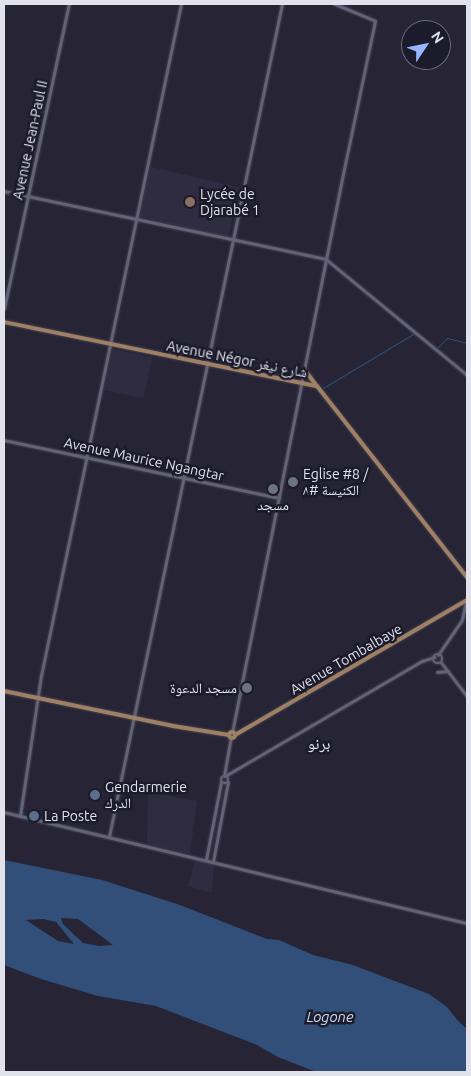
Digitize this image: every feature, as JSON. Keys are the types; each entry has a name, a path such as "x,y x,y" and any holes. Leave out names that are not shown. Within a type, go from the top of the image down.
{"main road":[{"name":"Avenue Négor شارع نيغر","path":"4,322 317,386 467,577"},
{"path":"304,368 317,386"},
{"name":"Avenue Tombalbaye","path":"232,735 467,600"},
{"path":"4,691 135,718 232,735"}],"street":[{"name":"Avenue Jean-Paul II","path":"4,308 69,4"},
{"path":"20,816 36,697 180,4"},
{"path":"109,838 282,4"},
{"path":"206,860 375,21 334,4"},
{"path":"4,191 326,259 467,376"},
{"name":"Avenue Maurice Ngangtar","path":"4,440 279,499"},
{"path":"224,776 235,772 422,661 438,655 462,620 467,600"},
{"path":"438,655 442,658 441,662 467,696"},
{"path":"434,657 436,663 441,662"},
{"path":"437,672 448,671"},
{"path":"221,782 225,784 235,772"},
{"path":"213,862 228,781 224,776"},
{"path":"4,812 467,923"}],"shaded area":[{"name":"Lycée de Djarabé 1","path":"151,167 240,187 228,237 140,217"},
{"path":"113,349 152,357 143,398 104,390"},
{"path":"148,792 197,801 190,854 147,844"},
{"path":"195,860 214,864 212,893 188,886"}],"water":[{"name":"Logone","path":"4,860 102,880 180,905 267,939 279,940 313,955 353,965 429,994 447,1007 467,1029 467,1072 316,1072 278,1057 257,1045 156,1006 98,996 41,979 4,965","holes":["61,918 78,919 113,945 99,946 83,943 63,924","43,919 56,922 74,944 58,941 26,920"]}],"waterway":[{"path":"323,388 415,333"},
{"path":"436,349 447,338 467,343"}],"place":[{"name":"Lycée de Djarabé 1","path":"190,202"},
{"name":"Eglise #8 / الكنيسة #٨","path":"293,482"},
{"name":"مسجد","path":"273,489"},
{"name":"مسجد الدعوة","path":"247,688"},
{"name":"Gendarmerie الدرك","path":"95,795"},
{"name":"La Poste","path":"34,816"}],"district":[{"name":"برنو","path":"319,743"}]}
